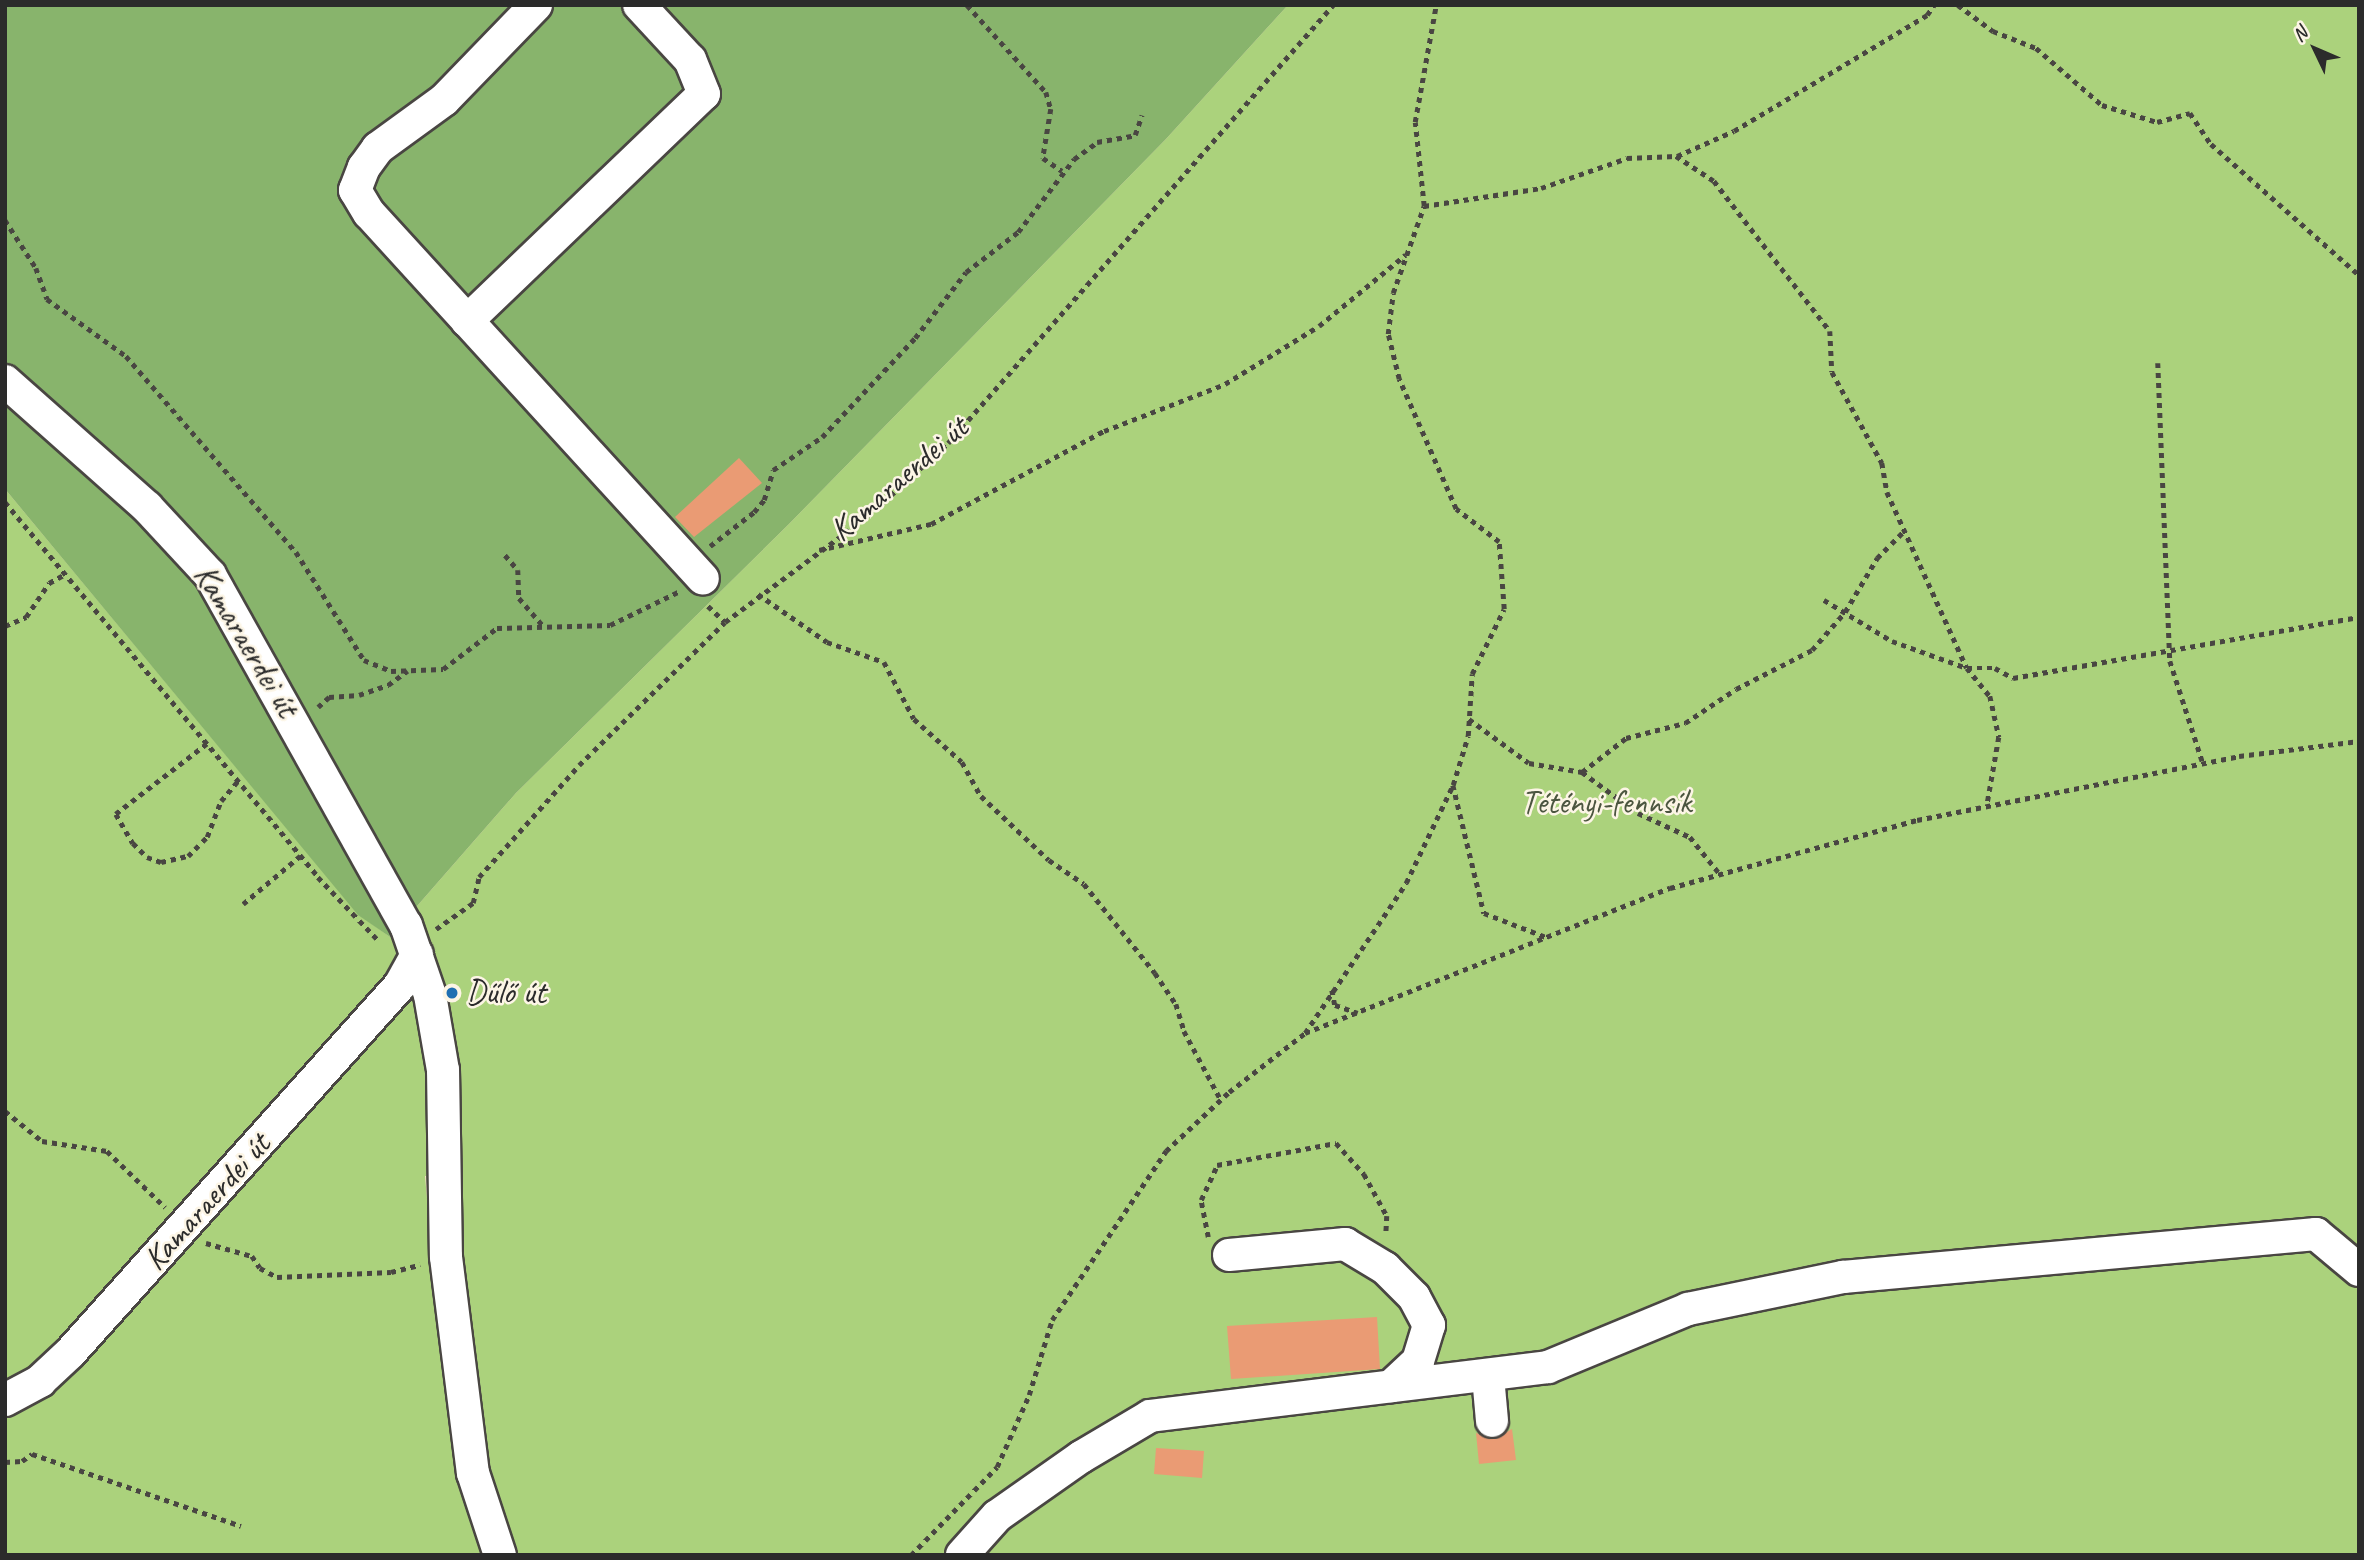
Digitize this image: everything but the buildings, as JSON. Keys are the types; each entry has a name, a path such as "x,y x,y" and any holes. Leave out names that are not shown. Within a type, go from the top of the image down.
{"street":[{"path":"536,5 444,100 378,148 364,167 355,190 369,213 696,579"},
{"path":"467,321 704,94 690,60 639,5"},
{"name":"Kamaraerdei út","path":"5,381 147,506 211,575 346,812 417,954 430,995 443,1070 446,1258 473,1473 500,1555"},
{"name":"Kamaraerdei út","path":"5,1400 28,1390 70,1353 400,985 417,954"},
{"path":"962,1555 997,1516 1081,1457 1150,1416 1548,1367 1688,1309 1843,1277 2316,1234 2359,1270"},
{"path":"1229,1255 1345,1244 1385,1268 1414,1297 1429,1325 1418,1361 1391,1386"},
{"path":"1488,1376 1492,1421"}],"path":[{"path":"968,5 1046,92 1051,109 1043,158 1062,172"},
{"name":"Kamaraerdei út","path":"417,954 436,927 473,903 479,877 579,765 758,594 815,551 868,516 948,443 1333,5"},
{"path":"1305,1034 1332,989 1406,883 1453,785 1469,719 1472,674 1504,609 1499,542 1456,509 1399,379 1388,319 1424,206 1415,122 1436,5"},
{"path":"1424,206 1486,193 1541,188 1627,158 1676,156 1734,131 1927,15 1934,5"},
{"path":"1958,5 1993,32 2036,48 2102,105 2157,122 2190,113 2211,144 2359,275"},
{"path":"5,220 36,268 47,299 126,356 296,552 364,660 391,671 443,669 497,628 610,625 696,579 704,552 754,512 764,500 773,470 822,437 915,338 966,272 1030,219 1062,172 1097,142 1135,135 1142,115"},
{"path":"1676,156 1714,181 1830,331 1832,372 1882,463 1887,492 1967,668 1990,696 1998,737 1987,806"},
{"path":"815,551 931,524 1104,430 1225,384 1319,326 1408,253"},
{"path":"2158,363 2169,651 2203,762"},
{"path":"5,502 300,856 385,952"},
{"path":"1582,772 1626,738 1685,723 1737,689 1812,650 1844,612 1877,558 1905,530"},
{"path":"505,555 518,570 519,598 544,626"},
{"path":"5,626 26,617 49,583 65,574"},
{"path":"758,594 827,642 884,662 914,719 962,762 981,796 1049,860 1083,884 1155,973 1176,1004 1184,1031 1221,1100"},
{"path":"1824,600 1892,641 1967,668 1995,668 2013,678 2359,617"},
{"path":"318,707 329,697 359,695 388,685 408,671"},
{"path":"1469,719 1529,763 1582,772 1638,813 1690,836 1720,874"},
{"path":"911,1555 997,1467 1003,1443 1029,1395 1052,1320 1166,1151 1221,1100 1305,1034 1670,888 1720,874 1917,820 2203,762 2359,741"},
{"path":"208,744 116,814 133,843 147,857 161,862 188,856 207,837 221,801 238,781"},
{"path":"1453,785 1484,913 1548,937"},
{"path":"243,904 300,856"},
{"path":"1332,989 1335,1005 1360,1013"},
{"path":"5,1111 42,1141 107,1151 185,1227 214,1247 252,1256 260,1268 277,1277 391,1272 446,1258"},
{"path":"1229,1255 1210,1251 1201,1200 1217,1165 1336,1143 1364,1174 1387,1216 1385,1268"},
{"path":"5,1462 22,1461 32,1454 241,1526"}],"green space":[{"path":"5,5 1288,5 1166,139 789,524 516,793 390,937 358,915 5,489"},
{"name":"Tétényi-fennsík","path":"1288,5 2359,5 2359,1555 5,1555 5,489 358,914 390,937 516,793 789,524 1166,139","holes":["426,1176 451,1405 437,1310"]}],"place":[{"name":"Dűlő út","path":"452,993"}]}
